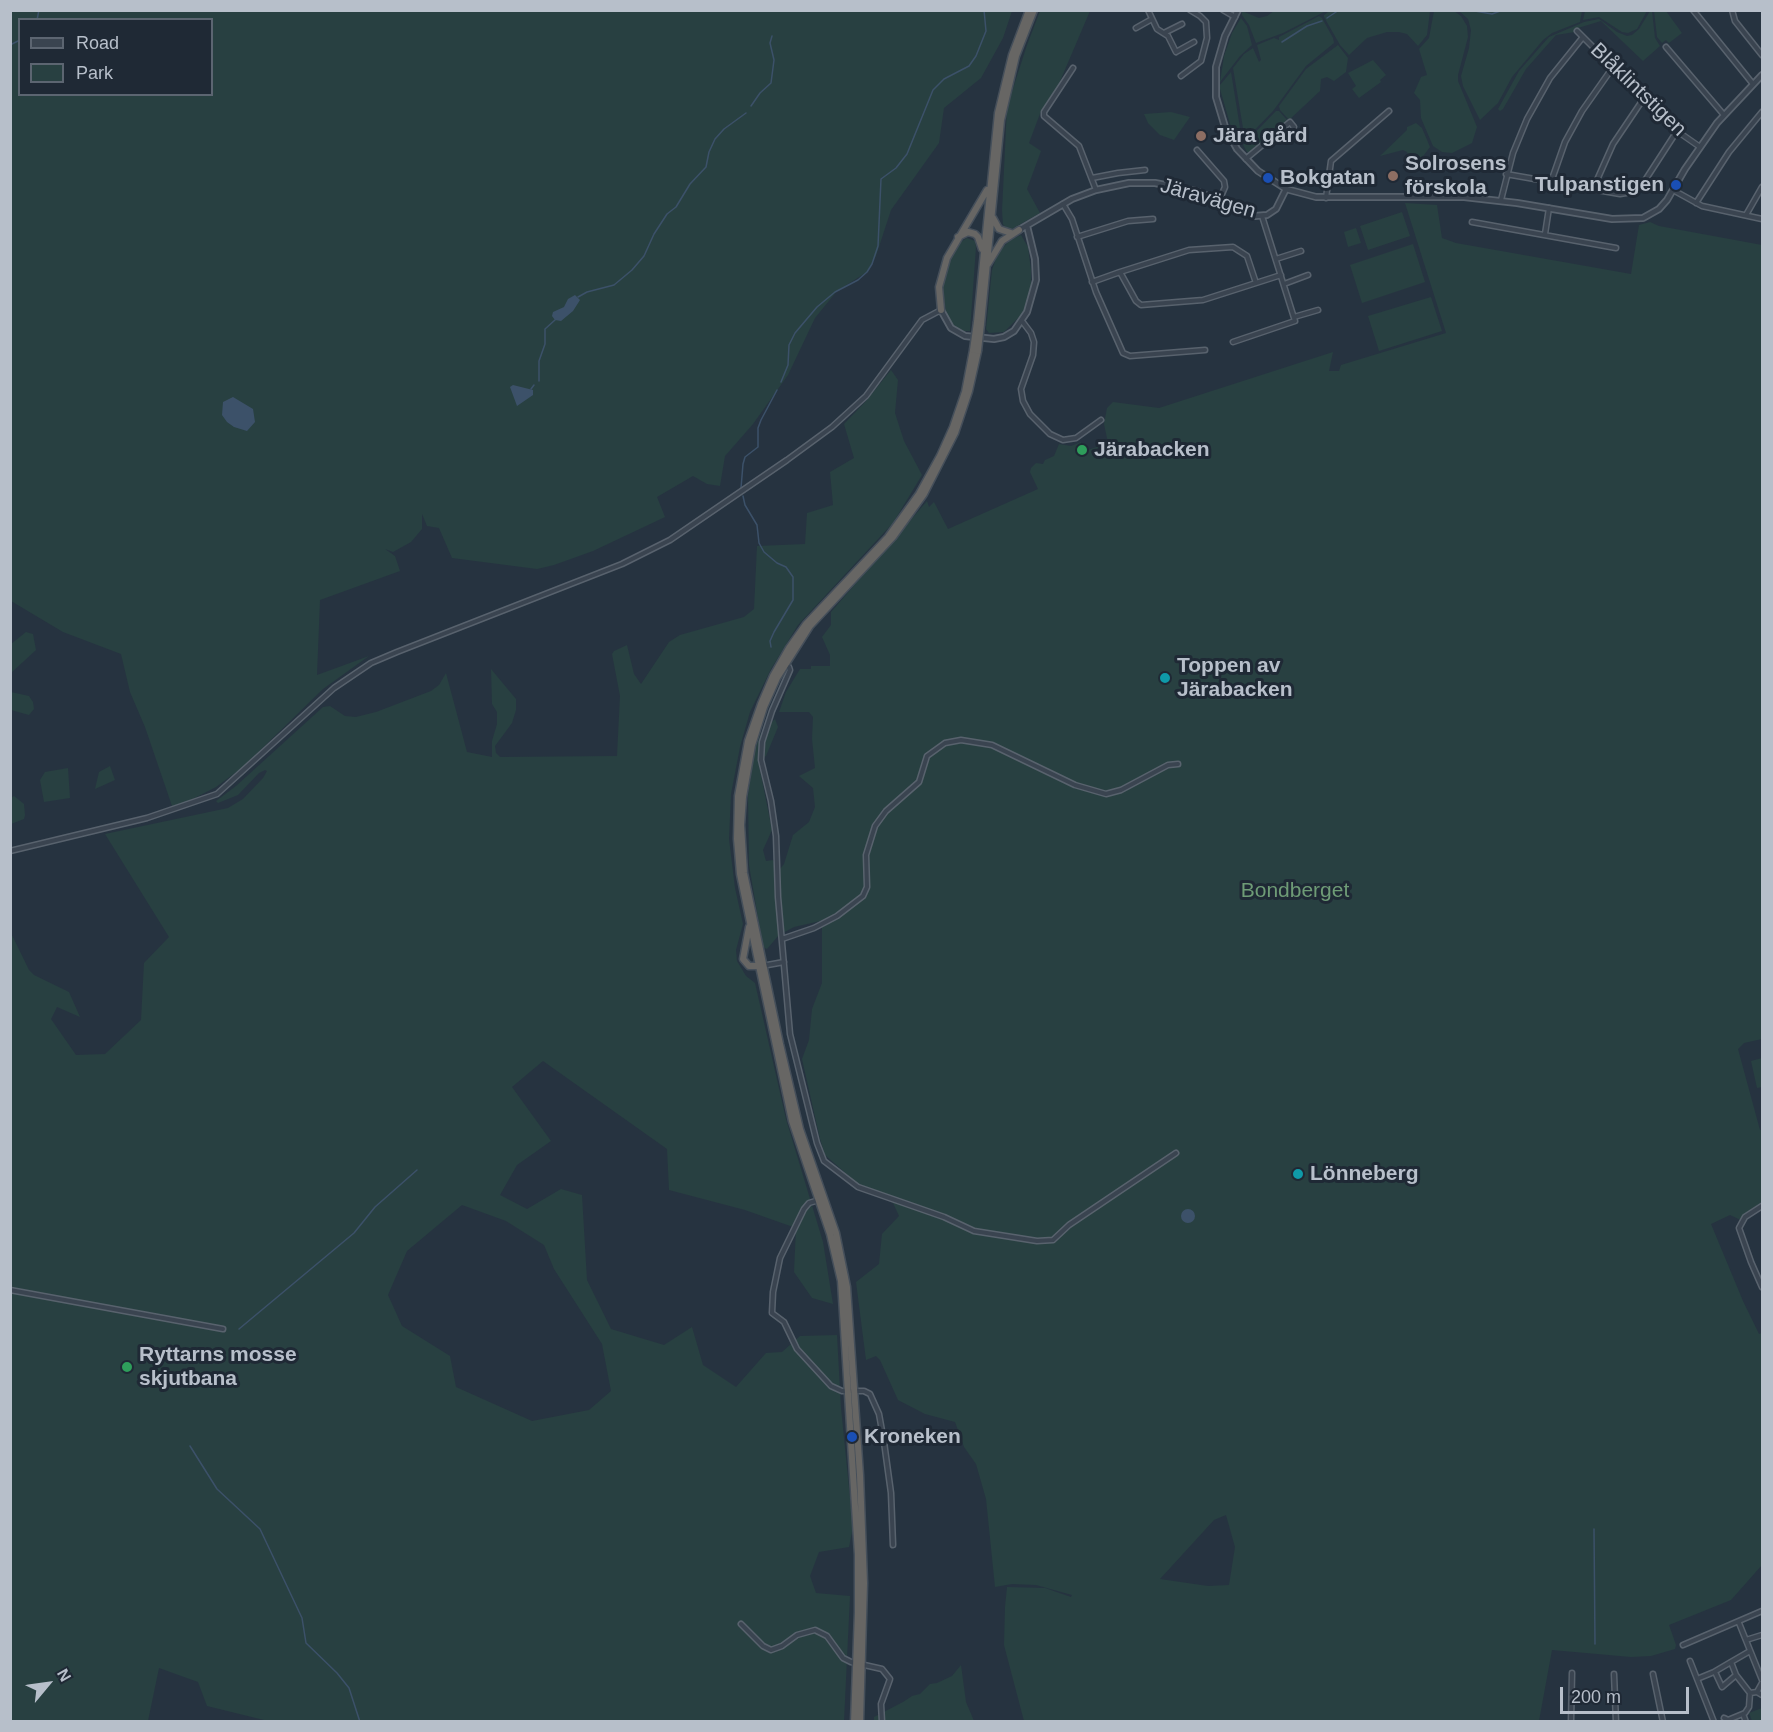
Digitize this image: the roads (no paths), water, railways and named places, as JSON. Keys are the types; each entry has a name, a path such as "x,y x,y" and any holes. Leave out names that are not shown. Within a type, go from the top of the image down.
{"highway":[{"path":"979,323 994,137 1002,92 1012,55 1029,10"},
{"path":"851,1390 839,1268 792,1121 744,873 741,832 743,797 748,763 757,728 784,664 819,615 893,537 924,494 955,433 969,392 976,350 1003,108 1016,56 1034,10"},
{"path":"940,310 941,273 958,237 978,208 990,184"},
{"path":"991,214 999,229 1015,231"},
{"path":"987,267 999,245 1015,231"},
{"path":"958,237 968,232 975,234 983,252"},
{"path":"860,1722 858,1555 847,1287 841,1251 794,1109 750,923 740,874 737,811 744,760 761,704 782,661 802,630 827,600 888,537 919,494 953,427 976,350"},
{"path":"750,923 743,959 749,966 761,966"},
{"path":"854,1722 860,1664"}],"street":[{"path":"1148,10 1157,29 1168,36 1176,52 1194,42"},
{"path":"1181,76 1201,61 1207,38 1206,22 1190,10"},
{"path":"1223,10 1235,17"},
{"path":"1238,10 1219,52 1216,67 1216,97 1225,127 1245,160 1258,171 1286,189 1303,195 1326,198 1443,196 1501,200 1612,219 1643,218 1659,209 1724,115 1762,75"},
{"path":"1693,10 1753,84"},
{"path":"1732,10 1735,21 1762,55"},
{"path":"1136,28 1152,19"},
{"path":"1164,34 1182,24"},
{"name":"Blåklintstigen","path":"1577,31 1677,130 1700,147"},
{"path":"1501,200 1506,174 1519,136 1541,92 1583,37"},
{"path":"1666,47 1724,115"},
{"path":"1551,182 1565,142 1582,111 1614,67"},
{"path":"1073,68 1044,112 1044,116 1079,146 1096,189"},
{"path":"1593,189 1613,144 1644,98"},
{"path":"1326,198 1331,161 1389,111"},
{"path":"1696,203 1729,152 1762,112"},
{"path":"1245,160 1280,130"},
{"path":"1506,174 1620,194 1638,188 1677,130"},
{"path":"1197,150 1224,181 1225,188 1219,201"},
{"path":"1092,178 1145,170"},
{"name":"Järavägen","path":"1015,231 1063,204 1096,189 1129,183 1155,183 1197,191 1249,215 1262,216 1276,209 1286,189"},
{"path":"1746,215 1762,186"},
{"path":"1673,190 1710,208 1762,219"},
{"path":"1063,204 1072,219 1092,282 1125,356 1205,350"},
{"path":"1545,234 1549,208"},
{"path":"1233,342 1295,321 1262,216"},
{"path":"1077,237 1128,221 1153,219"},
{"path":"1472,222 1616,248"},
{"path":"10,851 147,818 217,794 334,688 371,663 611,569 670,540 762,478 832,426 866,396 922,320 940,310 947,324 954,331 965,336 994,339 1004,337 1014,331 1022,321 1034,291 1036,269 1034,250 1027,226"},
{"path":"1092,282 1189,250 1233,246 1247,256 1256,283"},
{"path":"1276,259 1301,251"},
{"path":"1120,272 1136,301 1141,305 1203,300 1281,275"},
{"path":"1284,284 1308,275"},
{"path":"1294,317 1317,310"},
{"path":"1022,321 1031,333 1034,342 1021,388 1023,401 1030,414 1050,434 1063,440 1076,438 1101,420"},
{"path":"784,664 789,666 790,670 772,711 760,751 776,836 778,897 790,1034 817,1143 824,1161 858,1187 944,1217 974,1231 1037,1241 1053,1240 1069,1225 1176,1153"},
{"path":"782,939 814,928 837,916 863,896 867,887 867,855 875,826 886,811 918,782 927,756 945,743 961,740 992,745 1075,785 1106,795 1121,790 1168,765 1178,764"},
{"path":"761,966 784,962"},
{"path":"819,1200 809,1203 804,1209 780,1258 773,1292 772,1313 784,1322 797,1349 831,1386 836,1389 868,1392 879,1414 891,1493 893,1545"},
{"path":"1762,1206 1745,1218 1739,1228 1762,1287"},
{"path":"10,1290 223,1329"},
{"path":"1683,1645 1739,1623 1762,1611"},
{"path":"1739,1623 1762,1682 1757,1692"},
{"path":"741,1624 763,1646 771,1650 782,1646 796,1635 814,1630 827,1636 843,1658 882,1669 890,1679 880,1704 882,1722"},
{"path":"1746,1640 1762,1635"},
{"path":"1697,1679 1715,1672 1750,1651"},
{"path":"1690,1661 1714,1722"},
{"path":"1724,1718 1728,1720 1743,1714 1749,1707 1750,1693 1736,1675 1731,1662"},
{"path":"1715,1672 1722,1687 1736,1675"},
{"path":"1571,1722 1572,1673"},
{"path":"1614,1674 1616,1722"},
{"path":"1653,1674 1663,1722"},
{"path":"1750,1693 1757,1692 1762,1695"},
{"path":"1743,1714 1746,1722"}],"water":[{"path":"575,295 580,300 573,311 561,321 555,320 552,316 553,312 564,307 568,299"},
{"path":"513,385 533,390 533,395 517,406 510,387"},
{"path":"233,397 253,409 255,422 247,431 234,427 222,415 223,402"},
{"path":"1188,1209 1193,1211 1195,1216 1193,1221 1188,1223 1183,1221 1181,1216 1183,1211"}],"waterway":[{"path":"37,18 39,10"},
{"path":"781,382 788,365 789,345 795,333 817,307 835,292 858,280 872,264 878,246 881,179 896,168 907,154 933,90 944,79 969,66 976,56 986,31 984,10"},
{"path":"1327,18 1339,10"},
{"path":"1469,10 1492,14 1503,10"},
{"path":"1282,42 1307,26 1322,21"},
{"path":"751,106 771,83 774,60 770,43 772,36"},
{"path":"10,45 18,41"},
{"path":"578,297 587,292 614,285 632,270 644,256 667,214 676,207 690,184 706,167 715,139 724,129 746,113"},
{"path":"539,381 539,361 545,344 545,329 555,320"},
{"path":"531,389 534,385"},
{"path":"741,488 745,457 758,447 758,428 777,390"},
{"path":"743,496 745,505 757,525 759,543 764,552 786,567 793,577 793,600 774,632 770,641 771,647"},
{"path":"239,1329 354,1233 375,1207 417,1170"},
{"path":"190,1446 217,1489 260,1529 302,1618 306,1643 349,1688 360,1722"},
{"path":"1594,1529 1595,1644"}],"place":[{"name":"Jära gård","path":"1201,136"},
{"name":"Solrosens förskola","path":"1393,176"},
{"name":"Bokgatan","path":"1268,178"},
{"name":"Tulpanstigen","path":"1676,185"},
{"name":"Järabacken","path":"1082,450"},
{"name":"Toppen av Järabacken","path":"1165,678"},
{"name":"Lönneberg","path":"1298,1174"},
{"name":"Ryttarns mosse skjutbana","path":"127,1367"},
{"name":"Kroneken","path":"852,1437"}],"park label":[{"name":"Bondberget","path":"1295,891"}]}
